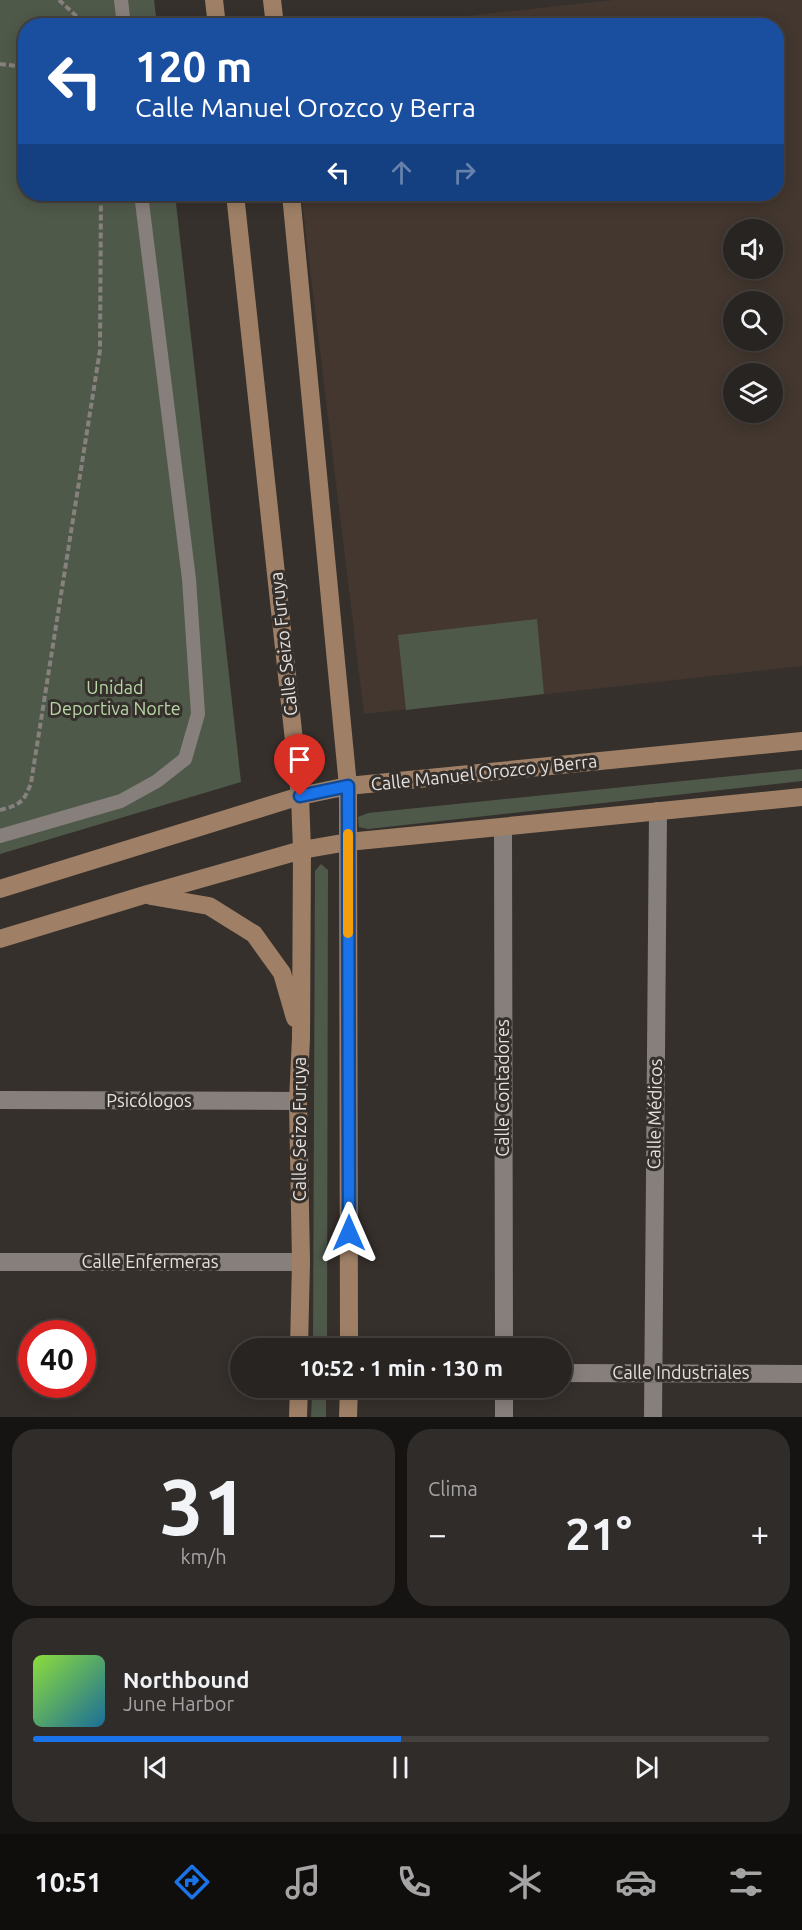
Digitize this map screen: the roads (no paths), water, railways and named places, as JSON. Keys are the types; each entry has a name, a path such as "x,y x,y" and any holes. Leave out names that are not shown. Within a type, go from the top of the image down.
{"street":[{"path":"214,0 216,18"},
{"path":"272,0 274,18"},
{"name":"Calle Seizo Furuya","path":"236,201 300,796 302,850 301,1038 298,1101 301,1262 299,1338"},
{"path":"292,201 348,786 349,1338"},
{"name":"Calle Manuel Orozco y Berra","path":"0,889 300,796 348,786 802,741"},
{"path":"0,939 302,850 348,842 802,797"},
{"name":"Calle Médicos","path":"653,1417 658,811"},
{"name":"Calle Contadores","path":"503,827 504,1338"},
{"path":"144,895 209,906 254,934 282,973 301,1038"},
{"name":"Psicólogos","path":"0,1100 298,1101"},
{"name":"Calle Enfermeras","path":"0,1262 301,1262"},
{"name":"Calle Industriales","path":"572,1373 802,1374"},
{"path":"298,1417 299,1398"},
{"path":"348,1417 349,1398"},
{"path":"504,1398 504,1417"}],"lane":[{"path":"121,0 123,18"},
{"path":"0,836 121,801 157,781 185,759 198,714 189,579 142,201"}],"park label":[{"name":"Unidad Deportiva Norte","path":"115,698"}]}
